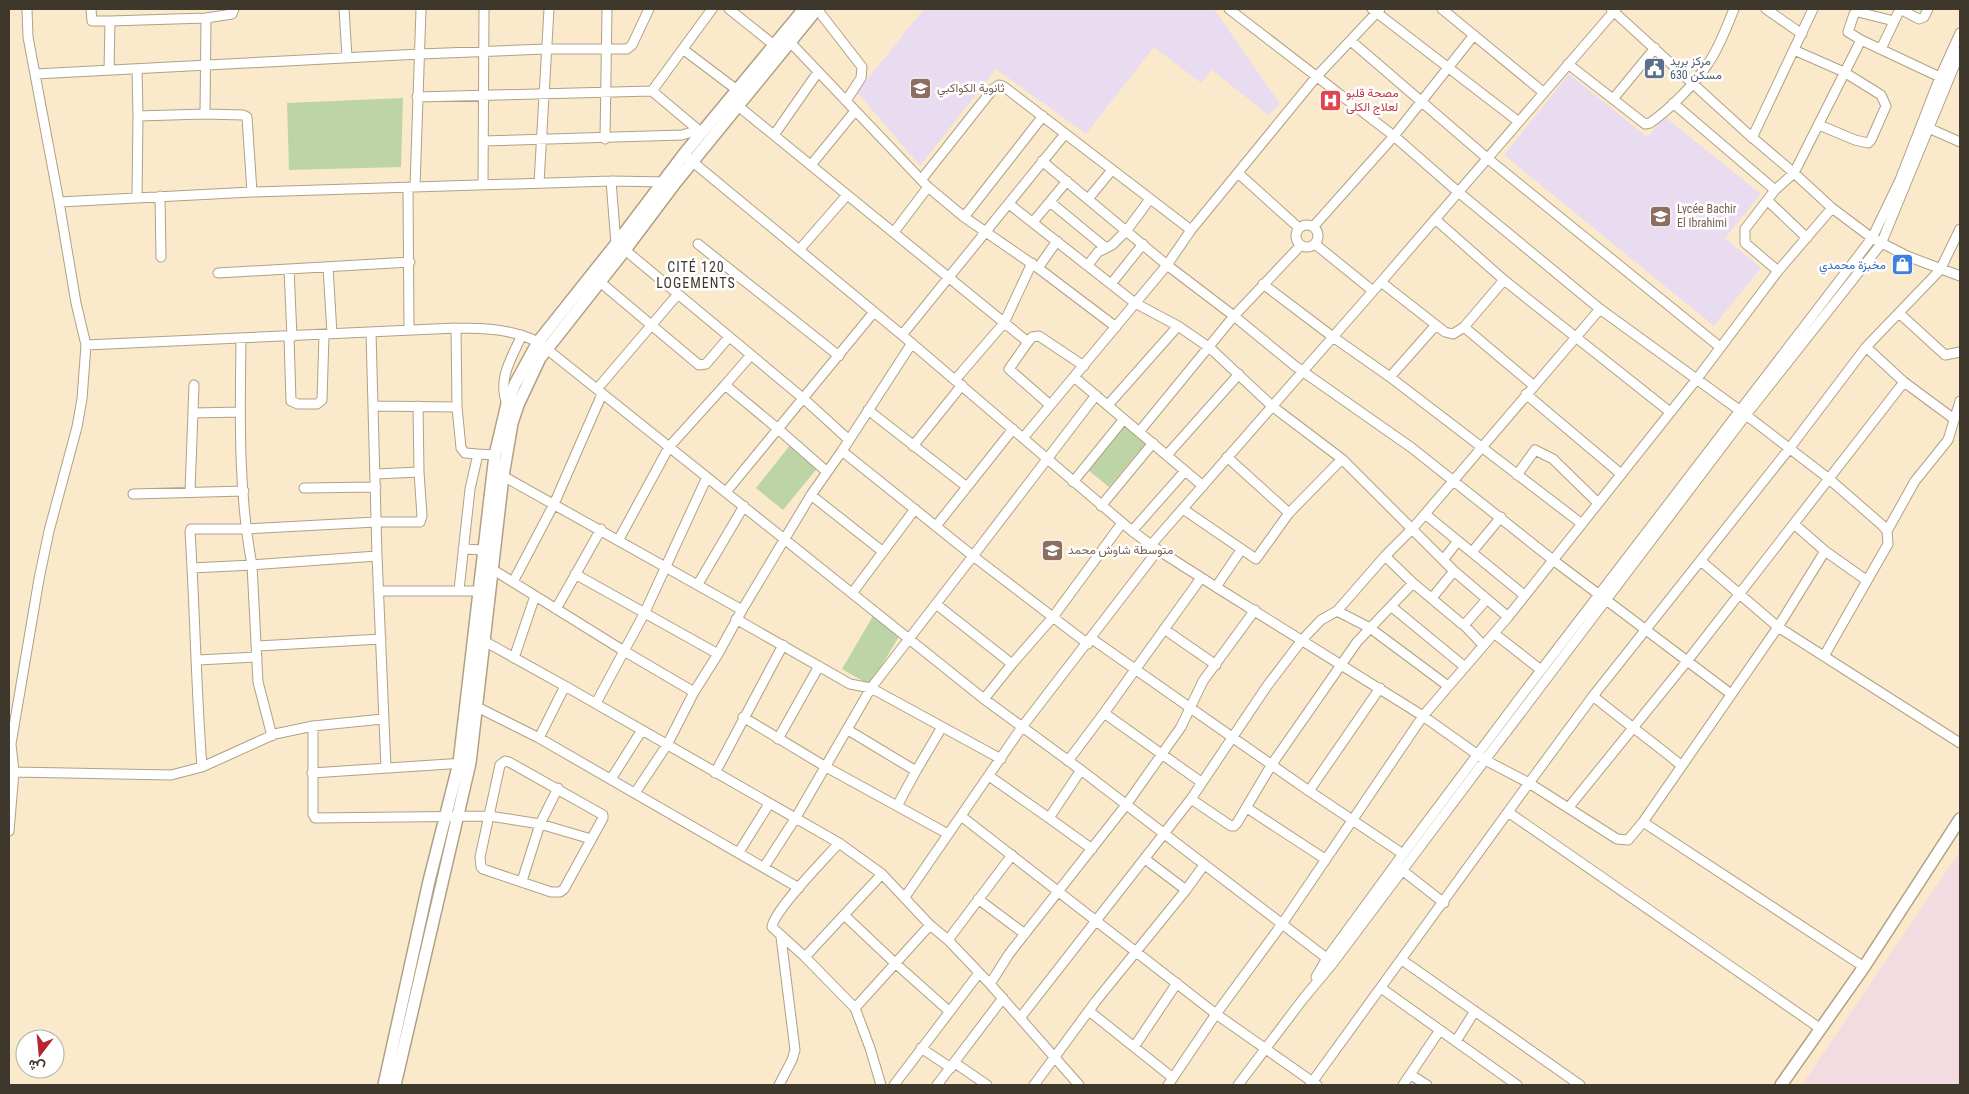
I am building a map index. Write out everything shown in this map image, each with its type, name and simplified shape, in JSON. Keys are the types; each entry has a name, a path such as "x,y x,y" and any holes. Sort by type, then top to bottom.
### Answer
{"main road":[{"path":"395,1085 435,911 452,816 477,707 479,590 495,455 507,404 522,372 621,247 676,182 700,132 804,9"},
{"path":"464,763 479,641 492,569 503,476 512,423 543,345 600,282 664,181 689,158 738,106 817,9"},
{"path":"384,1085 423,908 452,816"},
{"path":"1781,1085 1864,967 1960,819"},
{"path":"1789,1085 1869,970 1960,828"},
{"path":"423,908 435,911"}],"street":[{"path":"9,831 14,772 10,743 39,579 52,521 77,428 82,399 86,345 76,303 28,37 28,9"},
{"path":"91,9 92,21 206,18 231,15 234,9"},
{"path":"344,9 347,57"},
{"path":"409,329 411,188 420,54 421,9"},
{"path":"483,184 484,9"},
{"path":"539,182 549,9"},
{"path":"605,138 607,9"},
{"path":"35,74 347,57 546,49 606,50 630,47 649,9"},
{"path":"652,90 684,50 712,9"},
{"path":"729,9 774,45"},
{"path":"817,9 862,67 861,78 846,102"},
{"path":"1229,9 1394,136 1457,191 1600,309 1743,413 1828,478 1887,531"},
{"path":"1442,9 1543,92"},
{"path":"1568,64 1645,124 1650,123 1693,83 1711,60 1734,9"},
{"path":"1766,9 1802,34"},
{"path":"1752,138 1813,9"},
{"path":"1881,49 1900,9 1919,19 1924,16 1928,9"},
{"path":"1023,438 1168,265 1191,230 1317,76 1376,10 1519,122"},
{"path":"905,897 1022,727 1090,641 1183,509 1374,291 1457,191 1519,122 1614,10 1752,138 1832,208 1881,244 1940,270 1960,276"},
{"path":"1894,21 1862,11 1855,12 1848,32 1944,79"},
{"path":"205,114 206,18"},
{"path":"109,70 110,21"},
{"path":"1743,413 1881,244 1960,33"},
{"path":"1313,227 1394,136 1474,35"},
{"path":"1778,271 1745,243 1745,229 1775,190 1794,173 1861,40"},
{"path":"1350,41 1487,158 1720,347"},
{"path":"790,42 928,187 985,233 1035,266 1116,327"},
{"path":"1613,99 1656,48"},
{"path":"684,50 737,90"},
{"path":"1794,50 1844,72 1881,95 1885,102 1886,106 1872,140 1864,143 1819,126"},
{"path":"1944,79 1960,52"},
{"path":"137,197 138,69"},
{"path":"774,135 818,72"},
{"path":"921,180 993,89 999,85 1007,88 1191,230"},
{"path":"417,97 652,90 700,132"},
{"path":"1673,103 1775,190"},
{"path":"738,106 1028,342"},
{"path":"811,165 855,111"},
{"path":"138,116 205,114 243,115 247,117 252,192"},
{"path":"964,217 1043,116"},
{"path":"1925,127 1960,142"},
{"path":"1238,1085 1330,961 1402,854 1481,757 1604,596 1743,413 1872,238 1925,127"},
{"path":"483,141 682,135 700,132"},
{"path":"902,335 1065,134"},
{"path":"689,158 912,343 1073,482 1155,548 1380,688 1481,757 1569,807 1617,839 1628,840 1643,822 1778,627 1826,551"},
{"path":"1042,161 1168,265 1303,371 1412,448 1553,560 1604,596 1731,694"},
{"path":"1088,199 1112,170"},
{"path":"1238,173 1299,228"},
{"path":"611,181 621,247 804,399 849,440"},
{"path":"1033,222 1066,181"},
{"path":"59,202 252,192 411,188 539,182 676,182"},
{"path":"894,232 928,187"},
{"path":"800,249 848,195"},
{"path":"160,196 161,257"},
{"path":"1088,265 1098,252 1112,245 1127,230 1150,199"},
{"path":"1767,200 1807,238"},
{"path":"1050,202 1106,248"},
{"path":"1009,204 1136,304 1178,326 1210,348 1272,406 1342,459 1454,571 1508,617"},
{"path":"1089,1011 1134,1047 1171,1082 1216,1014 1282,924 1423,716 1495,634 1696,380 1778,271 1832,208"},
{"path":"1435,219 1504,280 1670,412"},
{"path":"1306,225 1313,227 1318,237 1315,244 1308,247 1301,245 1296,239 1299,228 1306,225"},
{"path":"961,816 1216,1014 1314,1084 1508,812 1594,696 1789,449 1866,347 1940,270 1960,229"},
{"path":"914,446 958,382 1004,323 1035,266 1057,240"},
{"path":"698,244 839,356"},
{"path":"1111,284 1143,244"},
{"path":"1315,244 1374,291"},
{"path":"1139,432 1210,348 1234,316 1301,245"},
{"path":"218,272 410,262"},
{"path":"290,269 291,401 298,404 317,404 322,400 328,334 328,267"},
{"path":"1381,282 1445,332 1453,334 1464,327 1504,280"},
{"path":"600,282 699,365 706,364 729,337"},
{"path":"1263,284 1390,377 1480,448 1582,524"},
{"path":"512,582 554,504 599,392 651,325 678,294"},
{"path":"1020,1018 1191,799 1267,686 1302,640 1321,620 1337,611 1413,528 1574,336 1600,309"},
{"path":"726,492 874,312"},
{"path":"1899,313 1945,355 1960,352"},
{"path":"1390,377 1436,325"},
{"path":"1108,405 1178,326"},
{"path":"1464,327 1533,385"},
{"path":"86,345 456,328 482,328 522,335 543,345 599,392 909,637 984,699 1081,770 1330,961"},
{"path":"456,328 457,407 461,448 465,453 495,455"},
{"path":"372,332 378,591 386,768"},
{"path":"507,404 503,385 506,370 522,335"},
{"path":"1050,405 1009,368 1032,337 1039,336 1084,366"},
{"path":"241,339 240,412 246,529 252,565 260,693 272,736"},
{"path":"635,793 667,745 694,692 718,654 736,619 811,495 912,343"},
{"path":"1866,347 1904,382 1954,419"},
{"path":"619,539 669,447 751,355"},
{"path":"506,370 522,372"},
{"path":"1167,455 1239,374"},
{"path":"1074,377 1203,486"},
{"path":"1569,807 1688,660 1904,382"},
{"path":"190,491 194,385"},
{"path":"725,385 778,428 826,471"},
{"path":"1526,394 1621,474"},
{"path":"764,867 795,819 871,688 1096,395"},
{"path":"1824,656 1888,544 1887,531 1915,481 1948,440 1960,401"},
{"path":"373,406 457,407"},
{"path":"202,767 196,692 198,660 191,529 246,529 376,522 420,522 422,516 418,406"},
{"path":"868,410 967,487"},
{"path":"194,413 240,412"},
{"path":"1073,482 1124,419"},
{"path":"936,526 1012,428"},
{"path":"1102,506 1152,443"},
{"path":"1517,475 1535,450 1553,459 1598,503"},
{"path":"842,451 973,556 1053,617 1192,707 1309,791 1402,854"},
{"path":"459,590 470,489 478,454"},
{"path":"1227,457 1289,513"},
{"path":"1183,509 1256,559 1289,513 1342,459"},
{"path":"1132,531 1185,471"},
{"path":"376,474 419,472"},
{"path":"503,476 619,539 742,610"},
{"path":"596,703 644,614 707,477"},
{"path":"304,488 376,487"},
{"path":"133,494 244,491"},
{"path":"811,495 882,551"},
{"path":"698,584 744,506"},
{"path":"852,592 915,510"},
{"path":"1425,514 1524,595"},
{"path":"1472,552 1501,517"},
{"path":"984,699 1053,617 1122,523"},
{"path":"1794,524 1826,551 1866,580"},
{"path":"556,609 601,529"},
{"path":"1443,560 1458,542"},
{"path":"463,549 484,550"},
{"path":"1216,587 1241,550"},
{"path":"192,568 377,556"},
{"path":"1386,556 1484,645"},
{"path":"1701,561 1778,627 1960,743"},
{"path":"492,569 624,652 694,692"},
{"path":"1432,598 1454,571"},
{"path":"575,574 718,654"},
{"path":"1068,761 1202,578"},
{"path":"1191,799 1231,826 1234,826 1247,808 1272,764 1357,642 1413,582"},
{"path":"378,591 479,590"},
{"path":"514,658 535,596"},
{"path":"1330,961 1402,870 1542,670 1604,596"},
{"path":"1464,625 1487,599"},
{"path":"936,604 1012,664"},
{"path":"1392,606 1465,667"},
{"path":"990,984 1025,934 1126,805 1182,726 1200,686 1255,610"},
{"path":"1337,611 1370,628 1448,686"},
{"path":"736,619 850,684 871,688 1001,759"},
{"path":"1164,629 1216,665"},
{"path":"1495,634 1542,670"},
{"path":"258,646 380,639"},
{"path":"479,641 596,703 839,843 882,874 990,984 1079,1085"},
{"path":"715,773 743,717 783,645"},
{"path":"198,660 257,657"},
{"path":"778,738 819,666"},
{"path":"539,738 565,686"},
{"path":"1309,791 1380,688"},
{"path":"1594,696 1682,766"},
{"path":"477,707 539,738 799,888"},
{"path":"1104,713 1202,782"},
{"path":"743,717 826,767 948,834"},
{"path":"14,772 171,775 202,767 272,736 313,726 383,719"},
{"path":"313,726 312,773 313,814 315,818 490,816 540,824 591,838"},
{"path":"897,806 942,727"},
{"path":"611,779 642,730"},
{"path":"848,730 916,771"},
{"path":"502,762 509,762 558,788 604,815 564,889 560,892 551,892 483,869 480,857 502,762"},
{"path":"312,773 464,763"},
{"path":"1049,818 1081,770"},
{"path":"989,776 1092,848"},
{"path":"522,881 540,824 558,788"},
{"path":"739,852 769,804"},
{"path":"1247,808 1325,859"},
{"path":"1508,812 1821,1029"},
{"path":"1643,822 1864,967"},
{"path":"839,843 799,888 774,920 772,927 805,957 855,1008 881,1085"},
{"path":"948,940 1012,855"},
{"path":"1145,859 1186,890"},
{"path":"1034,1085 1089,1011 1204,865"},
{"path":"1402,870 1444,903"},
{"path":"805,957 882,874"},
{"path":"978,898 1025,934"},
{"path":"844,915 894,963 949,1011"},
{"path":"855,1008 930,925"},
{"path":"780,1085 792,1060 794,1050 781,937"},
{"path":"1402,960 1580,1085"},
{"path":"897,1084 949,1011 979,973"},
{"path":"1134,1047 1177,984"},
{"path":"1382,988 1511,1083"},
{"path":"937,1085 1003,998"},
{"path":"1456,1041 1475,1011"},
{"path":"1403,1085 1440,1030"},
{"path":"922,1048 987,1085"},
{"path":"1410,1075 1427,1085"}],"shaded area":[{"name":"ثانوية الكواكبي","path":"924,9 1214,9 1280,104 1268,115 1212,70 1201,83 1154,47 1086,134 996,69 920,166 857,92"},
{"name":"Lycée Bachir El Ibrahimi","path":"1569,74 1647,137 1665,117 1761,194 1725,238 1761,268 1714,326 1504,155"},
{"path":"1960,851 1960,1085 1802,1085"}],"green space":[{"path":"403,98 401,167 289,170 287,103"},
{"path":"1125,424 1147,442 1109,487 1088,470"},
{"path":"791,444 819,466 783,510 756,488"},
{"path":"873,616 901,633 870,685 842,669"}],"place":[{"name":"مركز بريد 630 مسكن","path":"1654,68"},
{"name":"ثانوية الكواكبي","path":"921,88"},
{"name":"مصحة قلبو لعلاج الكلى","path":"1330,100"},
{"name":"Lycée Bachir El Ibrahimi","path":"1661,216"},
{"name":"مخبزة محمدي","path":"1902,265"},
{"name":"متوسطة شاوش محمد","path":"1052,550"}],"district":[{"name":"CITÉ 120 LOGEMENTS","path":"696,276"}]}
